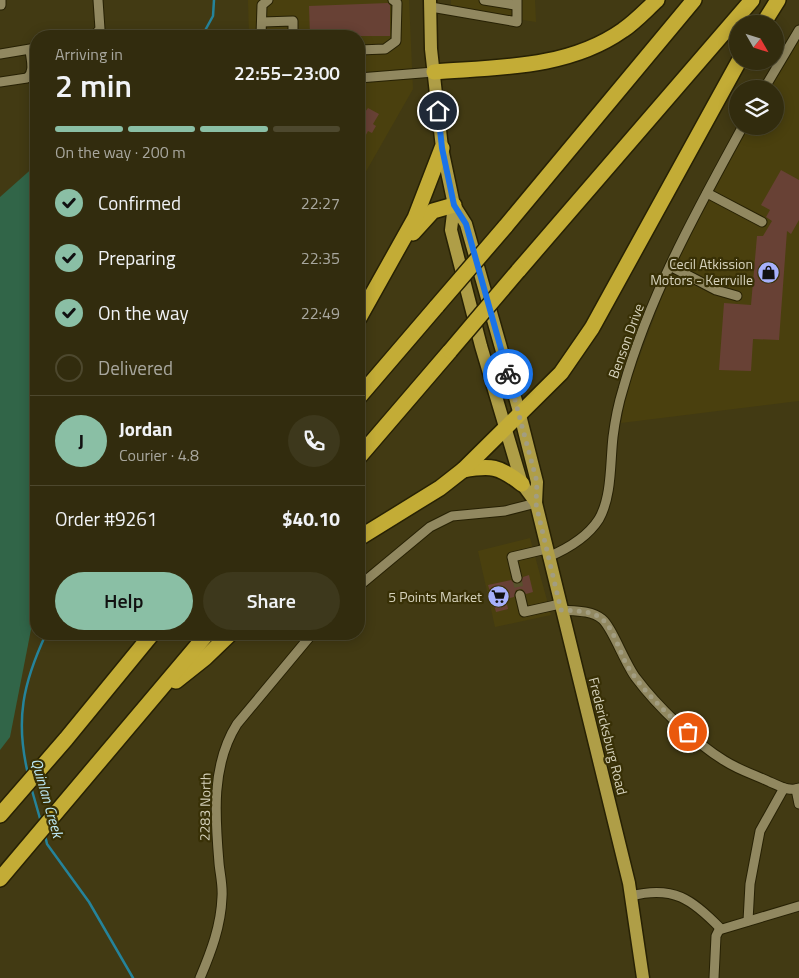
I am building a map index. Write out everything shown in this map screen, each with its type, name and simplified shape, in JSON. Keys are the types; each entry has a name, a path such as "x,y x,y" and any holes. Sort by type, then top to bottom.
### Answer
{"highway":[{"path":"434,72 534,64 580,53 622,31 657,0"},
{"path":"365,390 505,227 694,0"},
{"path":"365,450 752,0"},
{"path":"769,15 778,0"},
{"path":"365,534 440,488 463,470 561,374 581,347 734,70"},
{"path":"365,308 415,218 442,148"},
{"path":"399,249 433,210 454,205"},
{"path":"463,470 492,466 507,472 522,484"},
{"path":"0,815 66,739 147,640"},
{"path":"0,879 203,640"},
{"path":"151,700 205,658 224,640"}],"main road":[{"name":"Fredericksburg Road","path":"430,3 434,72 442,148 454,205 466,224 537,482 536,504 631,896 643,978"},
{"name":"Fredericksburg Road","path":"454,205 450,230 481,346 507,426 522,484 536,504"}],"street":[{"path":"98,0 99,30"},
{"path":"261,30 262,5 268,0"},
{"path":"365,50 386,49 396,41 397,4 393,0"},
{"path":"430,3 517,22 516,2 484,0"},
{"path":"262,22 293,21 293,30"},
{"path":"769,80 799,30"},
{"path":"0,54 30,49"},
{"path":"365,78 434,72"},
{"path":"0,82 30,76"},
{"name":"Benson Drive","path":"517,578 512,556 547,553 574,544 587,534 599,519 606,500 617,413 630,366 670,266 738,135"},
{"path":"707,193 762,222"},
{"path":"670,266 716,290 737,296"},
{"path":"365,581 430,527 452,516 505,512 536,504"},
{"path":"520,595 524,612 560,607 592,614 602,619 635,677 665,711 724,761 784,788 798,789 799,804"},
{"name":"2283 North","path":"200,978 216,936 222,899 217,798 222,756 227,740 237,724 307,640"},
{"path":"748,921 750,884 760,831 784,788"},
{"path":"631,896 655,891 676,894 697,905 721,929"},
{"path":"714,978 716,936 721,929 799,906"}],"shaded area":[{"path":"248,0 409,0 413,89 365,173 365,30 249,30"},
{"path":"451,0 535,0 536,22 451,8"},
{"path":"799,36 799,401 621,423 627,390 665,289 685,242 742,135 784,135 784,80 773,80 779,70 784,70 784,62"},
{"path":"530,538 551,615 495,627 478,551"}],"green space":[{"path":"30,170 30,635 10,737 0,750 0,197"}],"building":[{"path":"388,3 390,5 390,36 365,36 365,30 310,30 309,6"},
{"path":"368,108 379,114 373,124 376,126 372,133 368,131 365,137 365,112"},
{"name":"Cecil Atkission Motors - Kerrville","path":"781,170 799,180 799,220 791,234 787,231 779,340 753,339 751,371 719,370 724,303 751,305 757,236 763,236 772,221 766,217 770,210 761,205"},
{"path":"529,575 533,592 526,594 522,589 516,590 514,597 506,599 508,609 496,612 488,585 511,580 515,584 519,584 523,577"}],"waterway":[{"name":"Quinlan Creek","path":"205,30 213,16 214,0"},
{"name":"Quinlan Creek","path":"28,774 22,736 23,702 32,669 43,640"},
{"name":"Quinlan Creek","path":"31,787 41,822"},
{"name":"Quinlan Creek","path":"45,835 47,844 89,902 133,978"}],"tunnel":[{"path":"517,578 520,595"}],"way so far":[{"path":"508,374 537,482 536,504 561,610 592,614 602,619 635,677 665,711 688,732"}],"place":[{"name":"Cecil Atkission Motors - Kerrville","path":"769,272"},
{"name":"5 Points Market","path":"498,597"}],"route":[{"path":"438,111 442,148 454,205 466,224 508,374"}]}
